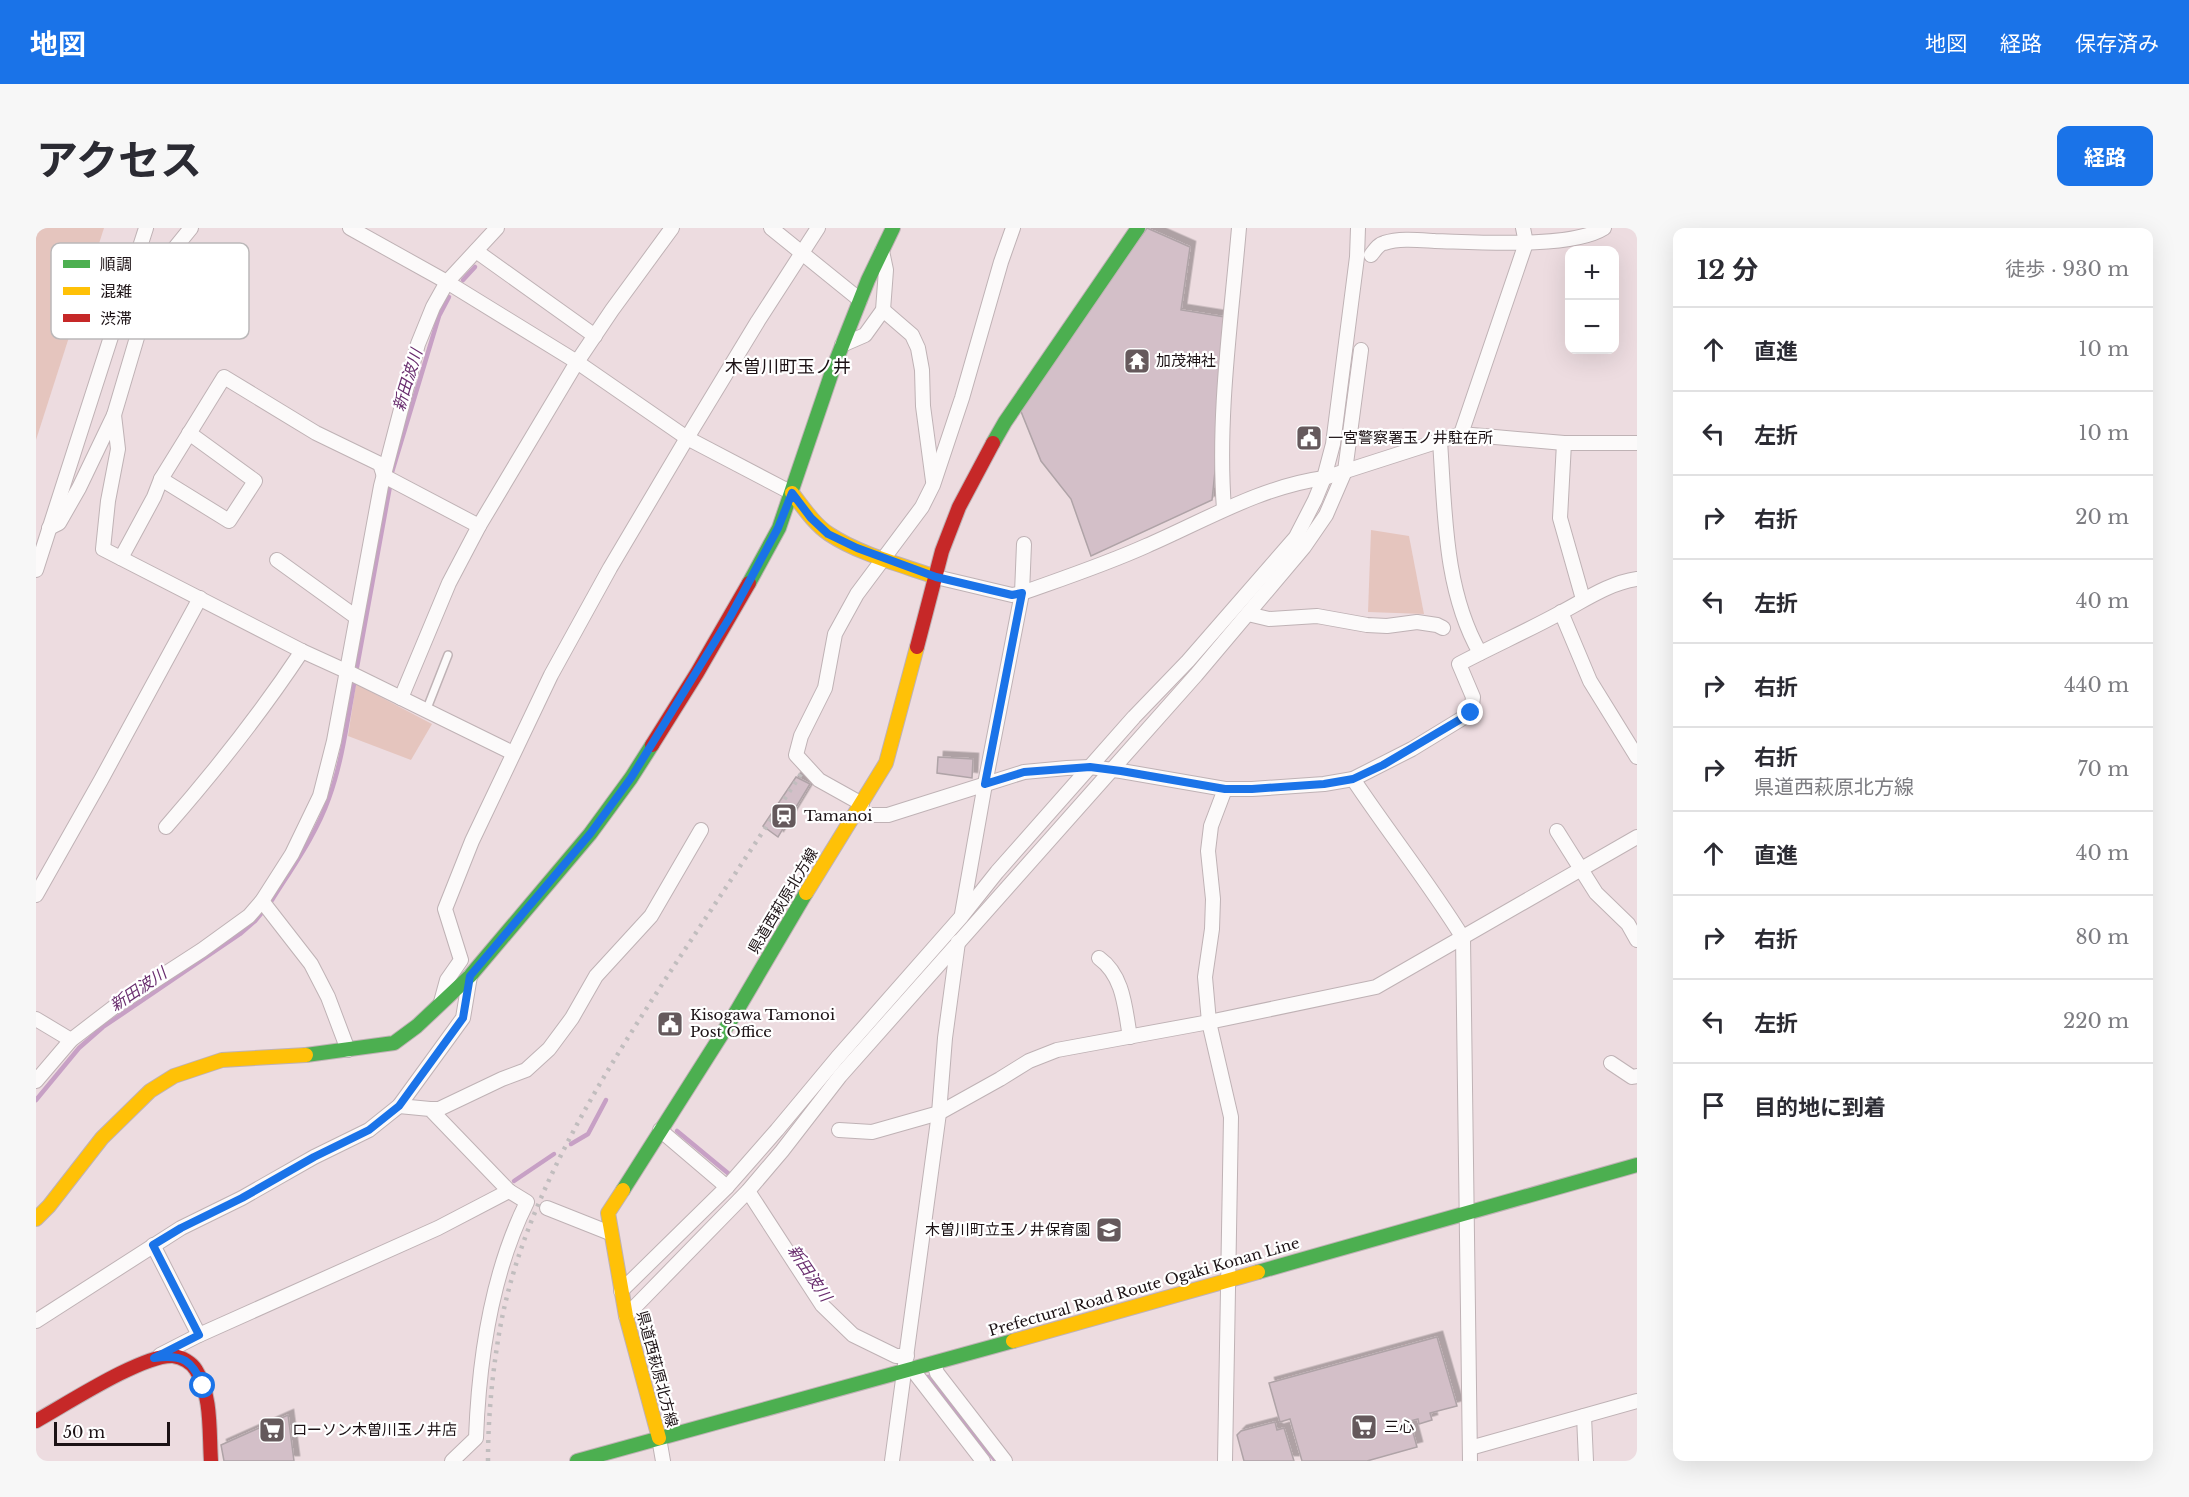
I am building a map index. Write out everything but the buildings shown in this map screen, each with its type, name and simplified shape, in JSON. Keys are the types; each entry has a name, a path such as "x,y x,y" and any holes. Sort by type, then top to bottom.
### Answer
{"main road":[{"path":"36,1219 49,1206 102,1138 150,1091 174,1076 222,1060 295,1057 394,1043 417,1026 470,976 590,834 631,778 736,608 778,528 842,345 892,228"},
{"name":"県道西萩原北方線","path":"577,1461 659,1438 626,1316 608,1219 611,1207 736,1012 886,763 942,551 959,507 1005,422 1138,228"},
{"path":"792,493 811,518 828,534 936,577"},
{"name":"Prefectural Road Route Ogaki Konan Line","path":"659,1438 908,1365 934,1363 1637,1165"},
{"path":"36,1421 154,1358 173,1356 187,1361 196,1370 203,1386 212,1461"}],"street":[{"path":"141,243 146,228"},
{"path":"179,243 191,228"},
{"path":"350,228 447,282 578,362 687,438 792,493"},
{"path":"36,1081 71,1040 114,1007 202,950 249,916 262,901 292,854 320,796 334,741 384,476 418,344 433,307 447,282 497,228"},
{"path":"401,698 449,583 479,526 578,362 612,310 672,228"},
{"path":"771,228 860,300"},
{"path":"441,1002 447,980 461,960 445,909 472,841 513,753 551,675 610,568 758,321 818,228"},
{"path":"1013,228 933,485 922,507 857,594 835,634 825,688 801,736 796,755 819,780 858,809 888,815 1024,772 1090,767 1225,789 1324,784 1353,779 1412,749 1471,713 1473,698 1460,664 1583,599 1627,580 1637,579"},
{"path":"1224,509 1221,470 1225,383 1239,228"},
{"path":"621,1291 726,1187 962,916 997,872 1188,661 1296,537 1316,500 1333,444 1359,228"},
{"path":"1461,434 1526,243 1523,228"},
{"path":"1371,255 1382,243 1403,240 1526,243 1562,240 1597,233 1604,228"},
{"path":"476,251 595,336"},
{"path":"842,345 865,335 883,310 886,270 882,251"},
{"path":"883,310 912,334 918,348 933,485"},
{"path":"36,570 110,339"},
{"path":"49,528 59,523 79,488 114,415 137,339"},
{"path":"626,1316 748,1191 783,1151 840,1076 1304,548 1326,516 1346,471 1361,350"},
{"path":"121,558 154,497 161,479 224,377 316,433 380,464 384,476 479,526"},
{"path":"114,415 118,449 108,501 104,549 302,651 513,753"},
{"path":"161,479 229,521 255,481 189,433"},
{"path":"936,577 1012,595 1022,593 1145,547 1224,509 1262,494 1305,480 1324,478 1461,434 1563,444 1637,443"},
{"path":"1440,441 1448,544 1456,591 1472,640 1480,653"},
{"path":"1563,444 1560,518 1583,599"},
{"path":"892,1461 908,1365 939,1113 945,1038 962,916 1022,593 1024,544"},
{"path":"277,560 356,617"},
{"path":"36,896 200,598"},
{"path":"1561,612 1590,681 1637,757"},
{"path":"1248,614 1269,619 1317,616 1367,625 1388,626 1417,622 1443,628"},
{"path":"166,827 272,697 302,651"},
{"path":"1353,779 1378,817 1440,900 1464,938 1470,1455 1584,1416 1637,1401"},
{"path":"1225,789 1210,826 1208,850 1214,899 1205,977 1209,1023 1231,1117 1225,1461"},
{"path":"399,1106 439,1109 526,1070 549,1049 572,1018 597,976 651,916 701,830"},
{"path":"1557,831 1596,892 1628,924 1637,940"},
{"path":"839,1130 872,1132 939,1113 1000,1080 1029,1061 1057,1050 1209,1023 1376,987 1637,837"},
{"path":"262,901 311,964 328,997 348,1050"},
{"path":"1099,958 1107,964 1118,979 1130,1037"},
{"path":"36,1321 181,1228 369,1130 399,1106 463,1018 470,976"},
{"path":"36,1019 71,1040"},
{"path":"1611,1063 1632,1077 1637,1076"},
{"path":"430,1109 508,1191 527,1202 514,1228 499,1272 480,1374 477,1438 452,1461"},
{"path":"660,1130 726,1187"},
{"path":"154,1358 199,1335 438,1228 508,1191"},
{"path":"748,1191 822,1305 853,1335 896,1356 908,1365 983,1461"},
{"path":"547,1208 610,1233"},
{"path":"153,1245 199,1335"},
{"path":"934,1363 937,1373 1005,1461"},
{"path":"1584,1416 1586,1461"},
{"path":"659,1438 663,1461"}],"lane":[{"path":"426,711 448,655"}],"shaded area":[{"path":"36,228 104,228 99,243 51,243 51,339 68,339 36,440"},
{"path":"1371,530 1409,536 1424,614 1368,612"},
{"path":"356,684 432,724 411,760 348,736"}],"waterway":[{"name":"新田波川","path":"463,280 475,267"},
{"name":"新田波川","path":"392,472 439,316 449,297"},
{"name":"新田波川","path":"357,667 390,486"},
{"name":"新田波川","path":"272,900 311,838 324,812 341,756 354,684"},
{"name":"新田波川","path":"36,1100 79,1048 103,1027 240,934 264,910"},
{"name":"新田波川","path":"571,1144 588,1134 606,1100"},
{"name":"新田波川","path":"677,1131 729,1174"},
{"name":"新田波川","path":"514,1181 554,1154"},
{"name":"新田波川","path":"928,1377 996,1461"}],"railway":[{"path":"488,1461 491,1397 499,1334 510,1284 526,1234 546,1186 569,1139 622,1047 801,774"}],"traffic: fast":[{"path":"749,583 779,528 834,366 868,280 893,228"},
{"path":"993,443 1138,228"},
{"path":"306,1055 394,1043 417,1026 470,976 590,834 652,745"},
{"path":"623,1190 736,1012 806,893"},
{"path":"1258,1272 1637,1165"},
{"path":"577,1461 1013,1341"}],"traffic: slow":[{"path":"792,493 818,525 829,534 881,558 936,577"},
{"path":"806,893 886,763 917,647"},
{"path":"36,1219 49,1206 102,1138 150,1091 174,1076 222,1060 306,1055"},
{"path":"623,1190 608,1213 626,1316 659,1438"},
{"path":"1013,1341 1258,1272"}],"traffic: jam":[{"path":"917,647 942,551 959,507 993,443"},
{"path":"652,745 749,583"},
{"path":"36,1421 124,1371 143,1363 173,1356 194,1367 205,1391 209,1414 211,1461"}],"place":[{"name":"加茂神社","path":"1137,361"},
{"name":"一宮警察署玉ノ井駐在所","path":"1309,438"},
{"name":"Tamanoi","path":"784,816"},
{"name":"Kisogawa Tamonoi Post Office","path":"670,1024"},
{"name":"木曽川町立玉ノ井保育園","path":"1109,1230"},
{"name":"三心","path":"1364,1427"},
{"name":"ローソン木曽川玉ノ井店","path":"272,1430"}],"district":[{"name":"木曽川町玉ノ井","path":"788,367"}],"route":[{"path":"203,1386 196,1370 187,1361 173,1356 154,1358 199,1335 153,1245 314,1157 369,1130 399,1106 463,1018 470,976 590,834 631,778 666,724 762,561 792,493 811,518 828,534 857,548 936,577 1012,595 1022,593 985,784 1024,772 1090,767 1189,781 1225,789 1324,784 1353,779 1383,765 1471,713"}]}
